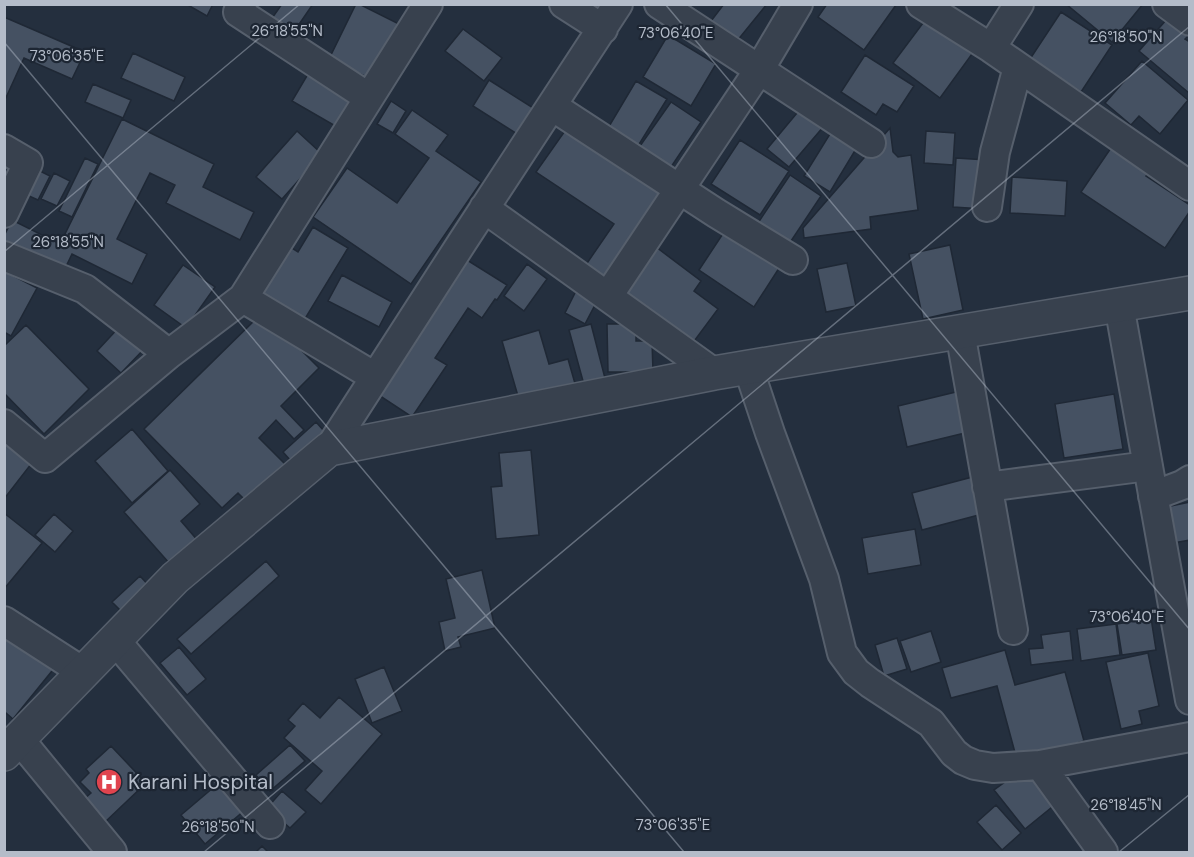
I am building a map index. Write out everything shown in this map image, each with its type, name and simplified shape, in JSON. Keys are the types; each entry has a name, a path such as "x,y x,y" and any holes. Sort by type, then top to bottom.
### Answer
{"street":[{"path":"242,4 238,12 368,97"},
{"path":"4,424 45,458 170,354 243,298 428,4"},
{"path":"564,4 603,29"},
{"path":"112,852 12,746 175,578 329,448 618,4"},
{"path":"659,4 871,142"},
{"path":"608,296 759,69 798,4"},
{"path":"921,4 990,48 1190,186"},
{"path":"990,48 1019,4"},
{"path":"1167,4 1190,21"},
{"path":"987,207 995,152 1018,67"},
{"path":"552,106 679,190 793,260"},
{"path":"4,149 28,163 4,213"},
{"path":"484,208 714,372"},
{"path":"4,256 86,289 170,354"},
{"path":"329,448 714,372 1190,293"},
{"path":"243,298 375,377"},
{"path":"1119,305 1190,700"},
{"path":"960,332 1013,630"},
{"path":"748,367 770,433 825,579 842,653 856,672 932,723 954,753 975,765 993,768 1040,765 1190,737"},
{"path":"987,487 1148,466"},
{"path":"1153,496 1190,480"},
{"path":"4,621 83,672"},
{"path":"115,640 270,824"},
{"path":"1040,765 1103,852"}],"building":[{"path":"186,4 213,4 207,16"},
{"path":"282,4 313,4 291,36 270,21"},
{"path":"356,4 403,26 377,82 329,59"},
{"path":"724,4 767,4 737,41 711,21"},
{"path":"827,4 896,5 864,50 818,17"},
{"path":"1066,4 1143,4 1112,42"},
{"path":"1174,11 1190,34 1185,39 1190,42 1189,93 1139,51"},
{"path":"1061,12 1112,45 1081,92 1030,59"},
{"path":"4,17 85,52 72,79 24,58 4,102"},
{"path":"926,19 972,54 940,98 893,63"},
{"path":"463,29 502,58 484,81 445,51"},
{"path":"668,35 716,64 691,106 643,77"},
{"path":"133,53 185,77 174,101 121,78"},
{"path":"865,55 914,86 897,112 883,104 876,115 841,92"},
{"path":"1142,61 1188,100 1160,134 1139,116 1131,125 1105,103"},
{"path":"308,74 359,103 344,131 292,101"},
{"path":"489,80 538,111 522,137 473,106"},
{"path":"636,81 667,99 638,146 608,128"},
{"path":"93,84 131,100 123,118 85,102"},
{"path":"391,101 406,111 393,133 377,124"},
{"path":"671,102 701,122 671,167 640,146"},
{"path":"802,107 824,126 789,167 767,149"},
{"path":"412,110 448,135 436,151 481,182 411,284 313,217 347,168 397,203 429,158 395,134"},
{"path":"122,119 214,164 203,187 254,212 240,240 166,203 175,185 150,173 117,239 147,254 132,284 72,254 61,277 4,249 4,236 12,220 60,244"},
{"path":"567,128 673,194 610,287 583,269 614,224 536,172"},
{"path":"890,128 893,152 898,157 911,155 918,210 870,217 871,229 804,238 803,228"},
{"path":"833,129 859,144 830,192 804,176"},
{"path":"297,131 322,154 282,199 256,177"},
{"path":"926,131 955,133 953,165 924,163"},
{"path":"740,140 789,171 760,215 711,184"},
{"path":"1113,145 1150,170 1146,176 1190,205 1190,211 1165,248 1081,192"},
{"path":"85,158 98,164 72,217 59,211"},
{"path":"956,158 987,160 984,209 953,207"},
{"path":"32,167 50,176 38,200 20,192"},
{"path":"54,173 70,181 57,206 41,199"},
{"path":"790,175 821,196 789,244 758,223"},
{"path":"1012,177 1067,181 1065,216 1010,213"},
{"path":"728,226 783,262 754,307 699,270"},
{"path":"313,227 348,248 303,322 254,292 284,243 298,252"},
{"path":"652,244 701,281 694,291 718,309 692,344 618,289"},
{"path":"950,245 963,310 923,319 909,254"},
{"path":"459,255 507,285 482,318 468,308 435,358 447,365 412,417 371,390"},
{"path":"847,263 856,306 826,312 817,269"},
{"path":"527,264 547,279 524,311 504,296"},
{"path":"183,265 215,287 186,328 154,305"},
{"path":"4,271 37,288 11,336 4,332"},
{"path":"342,275 392,302 379,327 328,301"},
{"path":"576,291 597,301 585,324 565,313"},
{"path":"263,312 319,368 281,406 304,430 294,439 276,420 259,438 289,468 251,506 238,493 222,508 144,429"},
{"path":"122,324 146,347 121,373 97,351"},
{"path":"591,324 607,386 586,392 569,330"},
{"path":"607,324 636,324 636,341 652,341 653,372 608,372"},
{"path":"26,325 89,389 44,434 4,393 4,346"},
{"path":"539,330 549,364 568,359 576,387 520,403 502,341"},
{"path":"960,391 969,432 907,447 898,406"},
{"path":"1114,394 1123,449 1064,458 1055,404"},
{"path":"316,422 332,440 299,470 283,452"},
{"path":"132,429 168,471 132,503 95,461"},
{"path":"4,436 35,459 4,499"},
{"path":"531,450 539,535 496,539 491,487 502,486 499,453"},
{"path":"170,470 200,504 181,521 205,549 178,573 124,512"},
{"path":"980,475 990,512 922,530 912,493"},
{"path":"1190,502 1190,540 1173,543 1166,507"},
{"path":"4,513 42,543 4,589"},
{"path":"54,514 73,531 55,552 35,535"},
{"path":"915,529 921,565 868,574 862,538"},
{"path":"266,561 279,576 191,654 177,639"},
{"path":"482,570 495,628 458,637 461,647 445,651 439,622 455,618 446,579"},
{"path":"140,576 152,589 124,614 112,602"},
{"path":"1151,618 1156,650 1122,655 1117,624"},
{"path":"4,624 56,666 13,719 6,713 4,715"},
{"path":"1116,624 1120,655 1081,661 1077,629"},
{"path":"931,631 941,662 911,672 900,641"},
{"path":"1070,631 1073,660 1031,665 1029,649 1043,648 1041,635"},
{"path":"897,638 907,669 884,676 875,645"},
{"path":"179,647 206,679 187,695 160,663"},
{"path":"1005,650 1015,685 1065,672 1084,741 1017,760 997,686 951,698 942,668"},
{"path":"1148,653 1159,706 1139,711 1142,724 1121,729 1106,662"},
{"path":"384,667 402,711 372,723 355,679"},
{"path":"339,697 382,734 321,804 305,790 322,771 284,738 295,726 288,720 303,703 320,718"},
{"path":"290,745 305,761 270,791 256,775"},
{"path":"111,746 146,783 104,823 83,800 91,793 80,782 89,773 86,769"},
{"path":"1023,769 1057,803 1025,829 994,790"},
{"path":"227,776 252,804 205,844 181,815"},
{"path":"282,791 306,812 290,828 267,808"},
{"path":"996,805 1021,833 1002,850 977,822"},
{"path":"262,846 268,852 256,852"}],"place":[{"name":"Karani Hospital","path":"109,782"}]}
